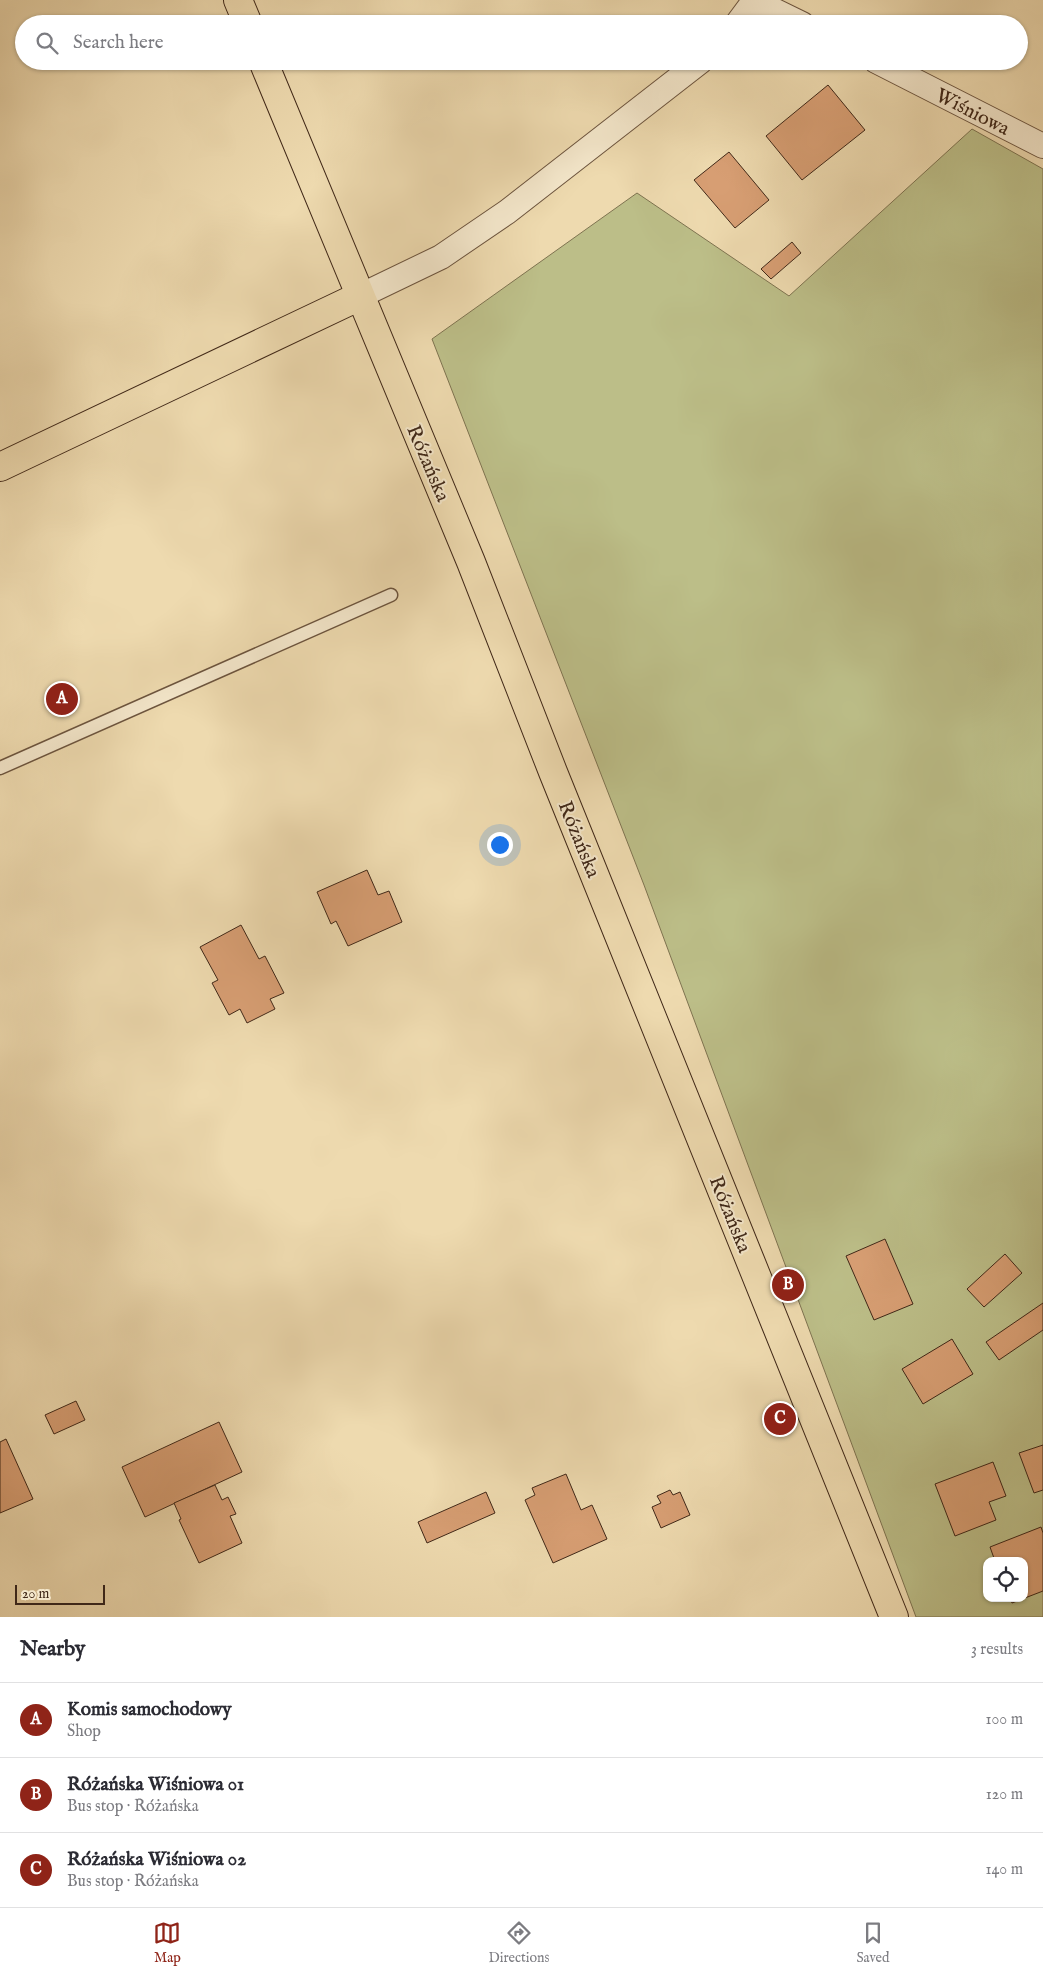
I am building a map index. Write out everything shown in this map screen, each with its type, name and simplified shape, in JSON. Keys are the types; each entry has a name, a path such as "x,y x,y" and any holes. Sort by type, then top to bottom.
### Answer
{"main road":[{"path":"238,0 244,15"},
{"name":"Różańska","path":"267,70 471,562 564,800 894,1617"},
{"path":"0,467 360,296"}],"street":[{"path":"743,15 754,0 784,15"},
{"path":"360,296 440,257 507,212 689,70"},
{"name":"Wiśniowa","path":"894,70 1043,146"}],"lane":[{"path":"0,768 391,595"}],"green space":[{"path":"972,129 1043,169 1043,1617 916,1617 644,885 432,339 637,193 789,296"}],"building":[{"path":"828,85 865,130 802,180 766,136"},
{"path":"729,152 769,200 735,228 694,180"},
{"path":"792,242 801,253 771,279 761,269"},
{"path":"367,870 378,895 389,891 402,922 348,946 336,921 331,924 317,892"},
{"path":"241,925 259,959 265,956 284,993 270,999 275,1009 247,1023 240,1009 229,1015 212,983 218,980 200,947"},
{"path":"885,1239 913,1304 874,1320 846,1256"},
{"path":"1005,1254 1022,1273 984,1307 967,1289"},
{"path":"1043,1303 1043,1330 999,1360 986,1342"},
{"path":"952,1339 973,1374 923,1404 902,1369"},
{"path":"76,1401 85,1420 54,1434 45,1415"},
{"path":"219,1422 242,1472 145,1517 122,1467"},
{"path":"6,1439 33,1499 0,1513 0,1442"},
{"path":"1043,1445 1043,1490 1034,1493 1019,1453"},
{"path":"993,1462 1006,1496 989,1502 996,1520 955,1536 935,1484"},
{"path":"566,1474 581,1510 592,1505 607,1539 553,1563 525,1500 535,1495 532,1488"},
{"path":"215,1485 222,1500 228,1497 236,1514 230,1516 242,1543 199,1563 179,1520 181,1519 174,1503"},
{"path":"670,1490 673,1495 680,1492 690,1515 661,1528 652,1507 661,1503 657,1496"},
{"path":"486,1492 495,1513 427,1543 418,1522"},
{"path":"1041,1527 1043,1533 1043,1591 1028,1597 1028,1557 994,1557 990,1547"}],"place":[{"name":"Komis samochodowy","path":"62,699"},
{"name":"Różańska Wiśniowa 01","path":"788,1285"},
{"name":"Różańska Wiśniowa 02","path":"780,1419"}]}
